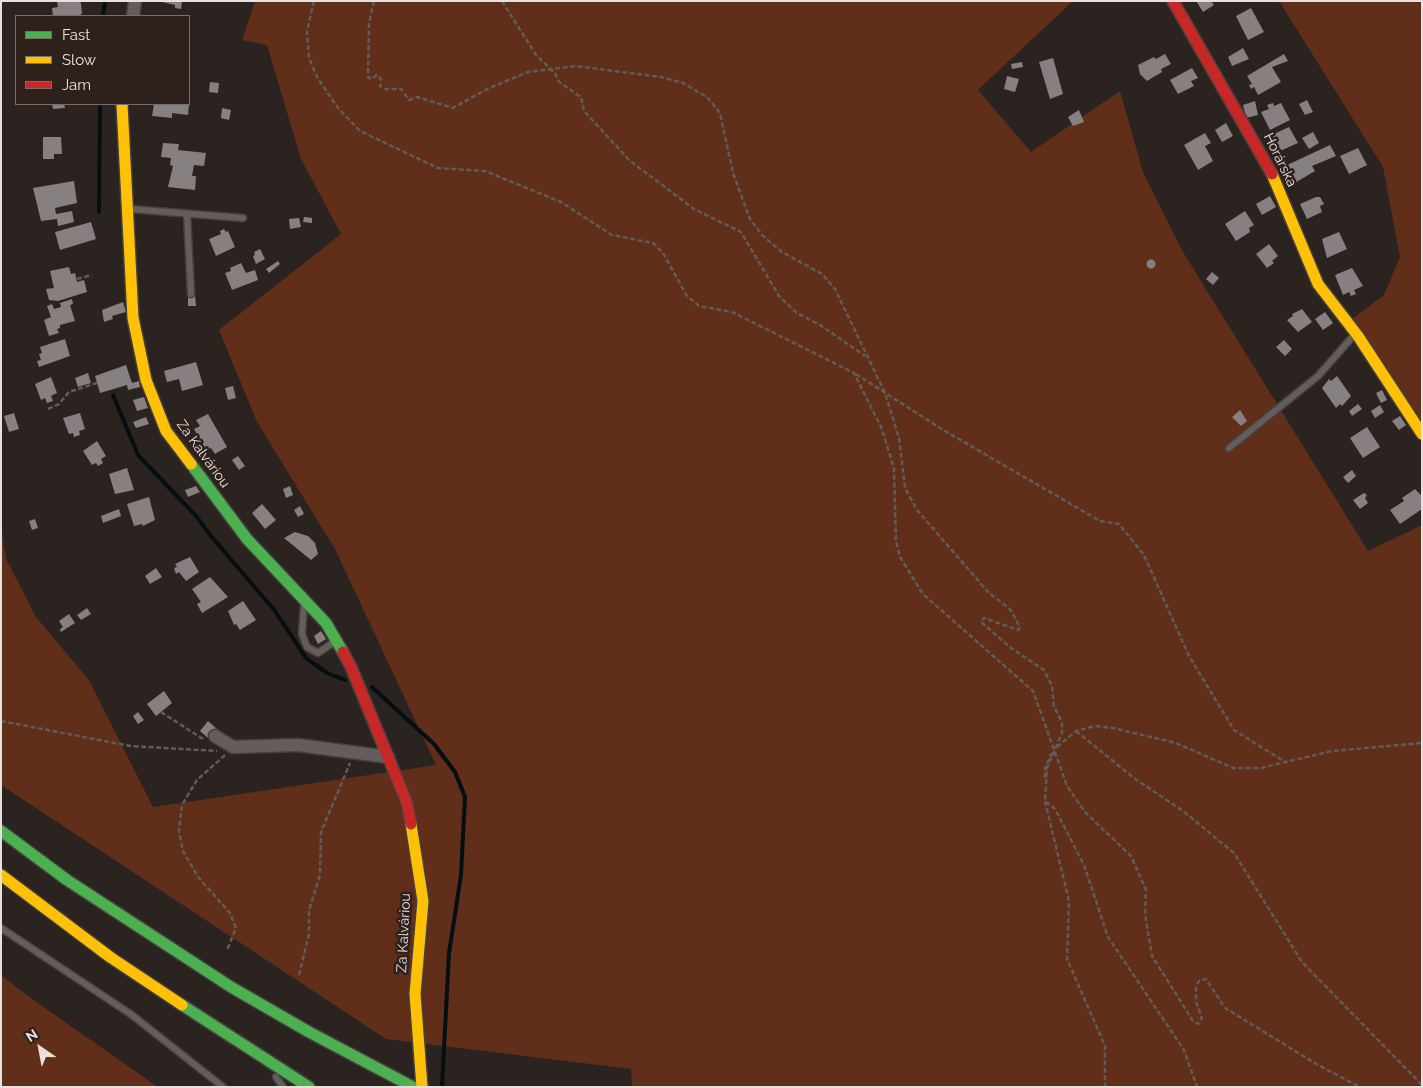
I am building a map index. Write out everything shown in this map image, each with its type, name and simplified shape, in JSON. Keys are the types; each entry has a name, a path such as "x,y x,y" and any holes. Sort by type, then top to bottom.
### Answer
{"main road":[{"name":"Horárska","path":"1173,1 1269,166 1318,284 1356,333 1422,434"},
{"name":"Za Kalváriou","path":"122,105 133,318 146,380 166,431 246,539 326,623 351,667 407,803 417,853 423,901 415,994 422,1087"},
{"path":"1,832 76,885 223,982 309,1032 413,1087"},
{"path":"1,875 110,957 264,1060 309,1087"}],"street":[{"path":"133,15 135,1"},
{"path":"214,736 234,747 298,745 388,757"}],"lane":[{"path":"126,209 243,218"},
{"path":"188,214 191,294"},
{"path":"1229,448 1318,376 1356,333"},
{"path":"304,599 302,634 307,646 318,652 337,640"},
{"path":"1,928 132,1015 223,1087"},
{"path":"264,1060 283,1087"}],"path":[{"path":"314,1 307,31 310,58 316,77 338,108 360,131 438,168 485,172 553,199 612,235 653,243 663,253 687,296 699,306 732,312 854,373 940,428 1100,521 1119,524 1144,555 1189,656 1234,730 1286,763"},
{"path":"374,1 369,23 368,77 371,79 376,75 382,79 380,86 385,89 401,89 410,100 417,97 453,108 487,89 528,72 576,66 661,77 683,83 707,97 720,113 734,173 750,219 762,235 782,252 822,274 835,289 885,393 899,438 905,488 917,510 989,593 1010,610 1020,626 1018,630 984,618 981,622 1011,648 1044,670 1052,686 1054,706 1062,723 1062,733 1045,768 1045,801 1069,901 1067,960 1105,1046 1105,1087"},
{"path":"502,1 523,37 549,69 555,73 559,82 581,97 584,111 629,160 694,209 741,232 779,296 797,314 820,325 867,357"},
{"path":"76,279 92,275"},
{"path":"854,373 882,429 894,469 896,541 900,557 923,594 1033,692 1067,786 1085,812 1131,856 1146,890 1145,914 1152,956 1193,1021 1198,1024 1202,1018 1196,1002 1196,987 1199,981 1206,979 1225,1008 1318,1065 1360,1087"},
{"path":"48,409 59,404 69,392 97,383"},
{"path":"160,712 208,743 214,736"},
{"path":"1,721 130,746 211,752 234,747"},
{"path":"1055,749 1076,732 1095,726 1112,728 1176,743 1233,768 1261,768 1332,751 1422,743"},
{"path":"1076,732 1134,778 1183,811 1234,853 1302,962 1422,1085"},
{"path":"226,950 236,928 230,913 198,877 183,852 179,831 182,806 197,780 234,747"},
{"path":"299,975 309,934 310,910 320,875 321,832 354,753"},
{"path":"1045,801 1055,809 1084,865 1108,937 1184,1050 1197,1087"}],"shaded area":[{"path":"255,1 1073,1 978,90 1031,152 1120,91 1143,172 1183,252 1368,551 1422,525 1422,1087 632,1087 631,1069 386,1039 1,785 1,527 6,559 36,617 89,680 153,807 436,765 335,549 257,422 219,330 341,234 301,159 267,45 242,40"},
{"path":"1279,1 1422,1 1422,435 1347,323 1384,295 1400,257 1383,167"},
{"path":"1,975 28,996 158,1087 1,1087"}],"building":[{"path":"57,1 78,1 81,3 82,14 53,15 52,8 58,7"},
{"path":"158,1 182,1 181,9 175,8 175,5"},
{"path":"1196,1 1211,1 1214,5 1203,12"},
{"path":"1251,8 1264,32 1248,40 1236,16"},
{"path":"1243,48 1249,59 1232,66 1228,57"},
{"path":"1165,54 1171,64 1161,69 1162,72 1147,81 1140,74 1138,65"},
{"path":"1284,54 1288,61 1272,67 1281,82 1258,95 1254,87 1251,89 1249,85 1252,84 1247,76"},
{"path":"1053,58 1063,94 1050,99 1039,62"},
{"path":"1022,62 1023,67 1012,69 1011,64"},
{"path":"1192,68 1198,78 1191,81 1194,86 1178,94 1170,80"},
{"path":"1007,76 1019,79 1015,92 1004,89"},
{"path":"210,82 219,83 218,93 209,92"},
{"path":"1307,100 1313,112 1305,115 1299,104"},
{"path":"1255,101 1258,115 1246,118 1243,105"},
{"path":"1273,103 1274,106 1281,103 1290,120 1270,130 1261,112 1269,109 1267,105"},
{"path":"52,105 64,105 65,108 53,109"},
{"path":"154,105 189,105 188,115 172,113 172,118 152,116"},
{"path":"222,108 231,110 229,120 221,118"},
{"path":"1079,110 1084,122 1073,126 1068,117"},
{"path":"1226,123 1233,136 1222,142 1215,130"},
{"path":"1289,127 1298,143 1280,151 1272,135"},
{"path":"1313,132 1319,143 1309,149 1302,138"},
{"path":"1205,133 1211,143 1205,146 1213,161 1198,170 1184,145"},
{"path":"43,137 61,137 62,154 54,154 54,159 43,159"},
{"path":"163,143 179,144 178,150 206,153 204,166 194,165 192,176 196,176 195,190 168,187 173,166 170,165 171,158 161,157"},
{"path":"1330,145 1336,156 1312,166 1315,171 1293,184 1285,166"},
{"path":"1358,148 1367,165 1349,174 1340,156"},
{"path":"74,181 77,203 55,208 56,214 72,211 74,222 58,226 57,219 41,221 33,188"},
{"path":"1270,196 1276,207 1262,215 1256,204"},
{"path":"1320,197 1324,204 1320,206 1322,212 1307,219 1300,204"},
{"path":"1245,211 1254,225 1249,228 1250,232 1236,241 1225,224"},
{"path":"304,217 312,218 312,223 303,222"},
{"path":"299,218 301,227 290,229 289,219"},
{"path":"91,222 96,239 60,250 55,232"},
{"path":"224,229 226,232 228,231 235,247 216,256 209,239 221,234 220,231"},
{"path":"1339,232 1347,249 1327,258 1322,239"},
{"path":"1269,244 1278,256 1272,261 1274,263 1267,268 1256,254"},
{"path":"260,249 265,259 256,264 253,256 255,255 254,252"},
{"path":"1151,259 1156,264 1151,269 1146,264"},
{"path":"278,261 280,264 269,273 266,269"},
{"path":"241,263 246,273 255,270 258,280 232,290 225,273 231,271 230,268"},
{"path":"69,267 71,274 75,273 77,282 84,280 87,292 58,301 49,300 46,289 54,288 50,271"},
{"path":"1352,268 1363,286 1354,290 1356,294 1351,296 1349,292 1343,295 1335,275"},
{"path":"1212,272 1219,278 1213,285 1206,279"},
{"path":"195,295 196,306 188,306 188,296"},
{"path":"72,299 73,304 70,305 75,321 60,325 60,328 57,329 59,333 49,336 44,320 51,317 47,306 52,304 54,309 61,307 60,303"},
{"path":"123,302 126,312 112,316 113,319 104,322 102,310"},
{"path":"1302,309 1312,322 1298,332 1287,320 1293,316 1292,314"},
{"path":"1325,312 1333,323 1323,330 1315,319"},
{"path":"65,339 70,356 39,367 37,361 41,360 39,354 42,353 40,347"},
{"path":"1284,340 1292,349 1285,356 1276,347"},
{"path":"196,362 203,385 182,391 179,379 167,382 164,371"},
{"path":"126,365 132,383 139,381 140,387 128,390 127,385 100,393 95,376"},
{"path":"88,373 91,383 78,387 75,378"},
{"path":"1337,376 1351,396 1342,406 1340,404 1336,408 1322,388 1329,379 1331,381"},
{"path":"51,377 57,393 51,396 53,401 47,403 45,398 41,400 35,384"},
{"path":"233,386 236,398 228,400 225,388"},
{"path":"1382,390 1387,400 1381,403 1376,393"},
{"path":"144,397 148,408 137,411 133,400"},
{"path":"1358,404 1362,409 1352,416 1349,411"},
{"path":"1380,405 1384,412 1375,418 1371,411"},
{"path":"1240,410 1247,421 1241,426 1232,417"},
{"path":"14,413 19,429 9,432 4,416"},
{"path":"80,413 85,429 79,431 80,435 74,437 73,433 69,434 63,418"},
{"path":"208,414 227,447 215,454 211,448 206,451 194,429 200,426 196,420"},
{"path":"1400,416 1406,425 1399,430 1392,421"},
{"path":"146,417 149,424 136,428 133,422"},
{"path":"1367,427 1380,447 1363,458 1350,438"},
{"path":"97,441 106,456 101,459 103,463 98,466 96,463 92,465 83,451"},
{"path":"238,456 245,466 239,470 232,460"},
{"path":"127,468 134,490 115,494 109,474"},
{"path":"1352,470 1356,476 1348,483 1343,477"},
{"path":"196,486 200,492 188,497 185,490"},
{"path":"290,486 293,495 286,498 283,489"},
{"path":"1415,489 1422,496 1422,509 1400,524 1390,510 1404,501 1402,498"},
{"path":"1364,493 1367,495 1365,498 1368,503 1360,509 1353,500"},
{"path":"149,497 155,520 143,526 142,524 134,526 127,504"},
{"path":"262,504 276,520 265,529 252,513"},
{"path":"300,506 304,514 298,517 294,510"},
{"path":"119,509 121,516 103,523 101,516"},
{"path":"35,519 38,528 32,530 29,521"},
{"path":"295,532 308,536 315,543 318,554 311,560 284,538"},
{"path":"190,557 199,572 186,581 179,572 176,574 174,568 177,567 175,564"},
{"path":"156,568 162,577 150,584 145,576"},
{"path":"210,577 228,597 202,613 197,604 201,602 192,589"},
{"path":"243,601 256,620 240,630 236,624 234,625 228,611"},
{"path":"87,608 91,614 81,620 77,615"},
{"path":"69,614 75,623 61,632 60,629 63,627 59,621"},
{"path":"321,631 326,639 318,644 314,636"},
{"path":"164,691 172,703 156,716 147,704"},
{"path":"138,712 144,720 138,724 133,716"},
{"path":"208,721 217,729 208,738 200,731"}],"waterway":[{"path":"103,15 105,1"},
{"path":"99,212 100,105"},
{"path":"113,395 138,455 196,516 275,611 306,658 327,673 345,680"},
{"path":"372,687 434,744 455,772 465,797 461,875 449,953 442,1087"}],"traffic: fast":[{"path":"191,464 247,539 326,623 343,652"},
{"path":"1,831 67,880 231,987 309,1032 413,1087"},
{"path":"182,1005 309,1087"}],"traffic: slow":[{"path":"122,105 133,318 146,380 166,431 191,464"},
{"path":"1272,174 1318,284 1358,336 1422,434"},
{"path":"411,824 423,901 415,994 422,1087"},
{"path":"1,875 110,957 182,1005"}],"traffic: jam":[{"path":"1173,1 1272,174"},
{"path":"343,652 351,667 407,803 411,824"}]}
